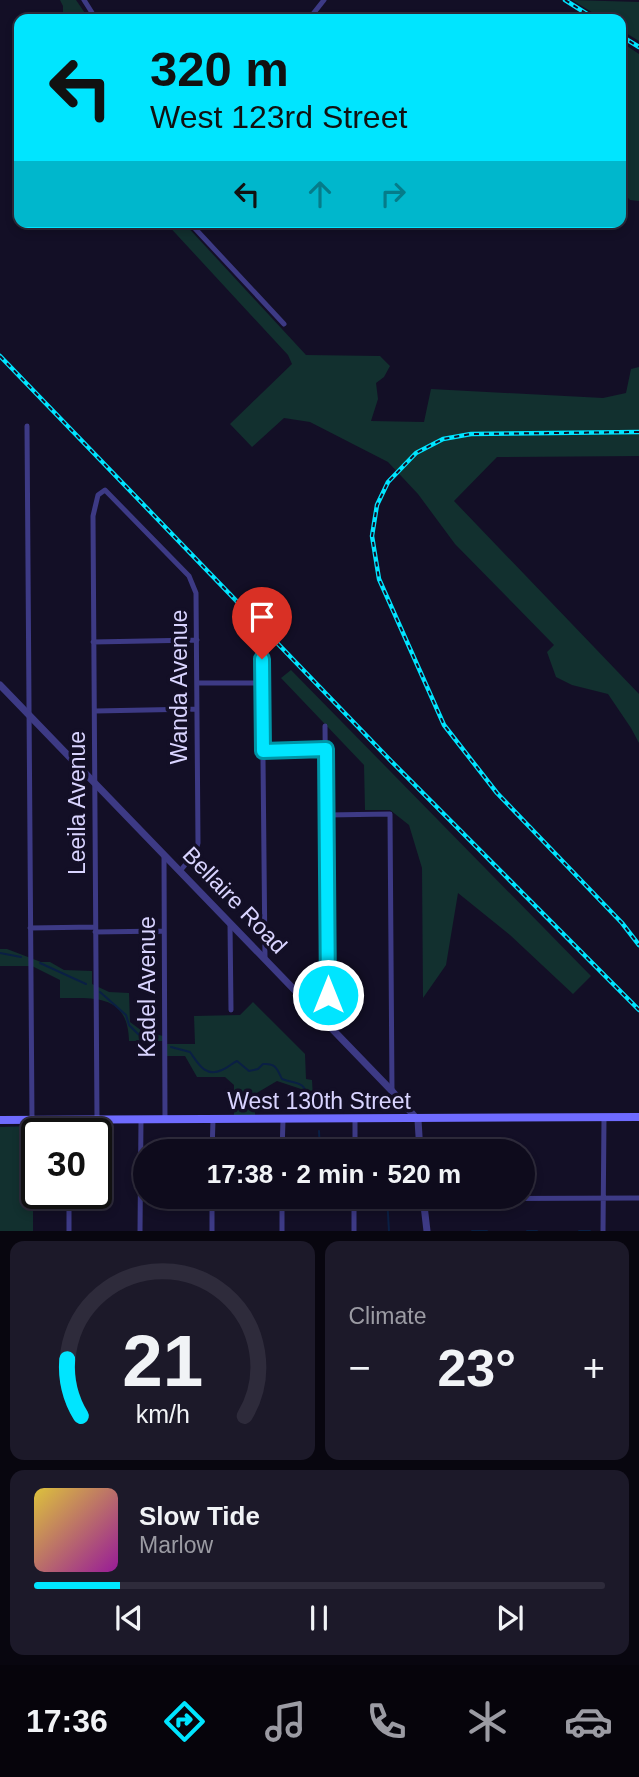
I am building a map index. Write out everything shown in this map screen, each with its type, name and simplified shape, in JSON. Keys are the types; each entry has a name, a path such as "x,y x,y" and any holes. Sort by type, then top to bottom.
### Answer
{"main road":[{"name":"West 130th Street","path":"112,1120 639,1118"},
{"name":"West 130th Street","path":"0,1120 21,1121"}],"street":[{"path":"313,14 324,0"},
{"path":"195,228 284,324"},
{"path":"27,426 32,1118"},
{"name":"Wanda Avenue","path":"105,490 193,583 196,593 198,843 195,853 180,871"},
{"name":"Leeila Avenue","path":"97,1118 93,516 98,495 105,490"},
{"path":"93,642 197,640"},
{"path":"262,659 265,958"},
{"path":"197,683 263,683"},
{"name":"Bellaire Road","path":"0,685 418,1120"},
{"path":"94,711 197,709"},
{"path":"325,726 328,1025"},
{"path":"263,751 326,749"},
{"path":"327,815 390,814 392,1091"},
{"name":"Kadel Avenue","path":"164,854 165,1119"},
{"path":"230,924 231,1010"},
{"path":"30,928 164,931"},
{"path":"603,1231 604,1118"},
{"path":"140,1231 141,1119"},
{"path":"355,1119 355,1139"},
{"path":"212,1120 212,1139"},
{"path":"282,1139 283,1120"},
{"path":"418,1120 419,1139"},
{"path":"535,1198 639,1198"},
{"path":"69,1209 69,1231"},
{"path":"212,1209 212,1231"},
{"path":"282,1209 282,1231"},
{"path":"354,1209 354,1231"},
{"path":"424,1209 427,1231"}],"green space":[{"path":"60,0 76,0 86,14 63,14"},
{"path":"572,0 639,2 639,41 626,33 626,14 595,14"},
{"path":"626,45 639,54 639,201 630,200 626,196"},
{"path":"171,228 189,228 306,355 380,356 390,366 384,377 376,383 378,399 371,421 424,422 431,389 603,398 626,393 631,369 639,367 639,456 497,457 454,501 639,694 639,743 608,694 572,685 556,677 547,652 554,645 455,544 418,494 388,462 310,422 284,418 252,447 230,424 292,364 288,355"},
{"path":"291,670 591,976 573,994 510,935 458,893 446,965 423,998 422,868 409,825 390,810 365,810 364,765 281,678"},
{"path":"0,949 7,949 41,962 50,962 64,970 92,971 92,984 109,992 129,993 130,1022 142,1031 163,1036 164,1041 129,1041 123,1014 116,1007 97,999 60,998 60,980 32,966 0,966"},
{"path":"253,1002 305,1054 306,1079 312,1080 313,1099 318,1111 312,1111 301,1089 277,1081 255,1094 255,1115 234,1115 234,1085 225,1077 197,1077 185,1056 166,1056 166,1044 195,1044 194,1016 240,1015"},
{"path":"21,1126 21,1209 33,1209 33,1231 0,1231 0,1127"}],"waterway":[{"path":"0,953 21,957"},
{"path":"40,963 86,984"},
{"path":"100,992 126,1015 129,1025 138,1034 157,1040"},
{"path":"171,1047 190,1052 199,1065 211,1072 224,1069 237,1061 249,1071 258,1069 263,1064 271,1065 276,1067 282,1079 303,1086 311,1102"},
{"path":"319,1131 319,1139"},
{"path":"388,1209 389,1231"},
{"path":"472,1231 487,1231"},
{"path":"527,1231 537,1231"},
{"path":"579,1231 590,1231"}],"railway":[{"path":"565,0 587,14"},
{"path":"626,39 639,47"},
{"path":"0,356 391,761 639,1010"},
{"path":"639,432 471,434 443,439 416,453 388,482 377,505 372,536 379,579 444,725 497,793 622,923 639,945"}],"route":[{"path":"262,659 263,751 326,749 328,995"}]}
